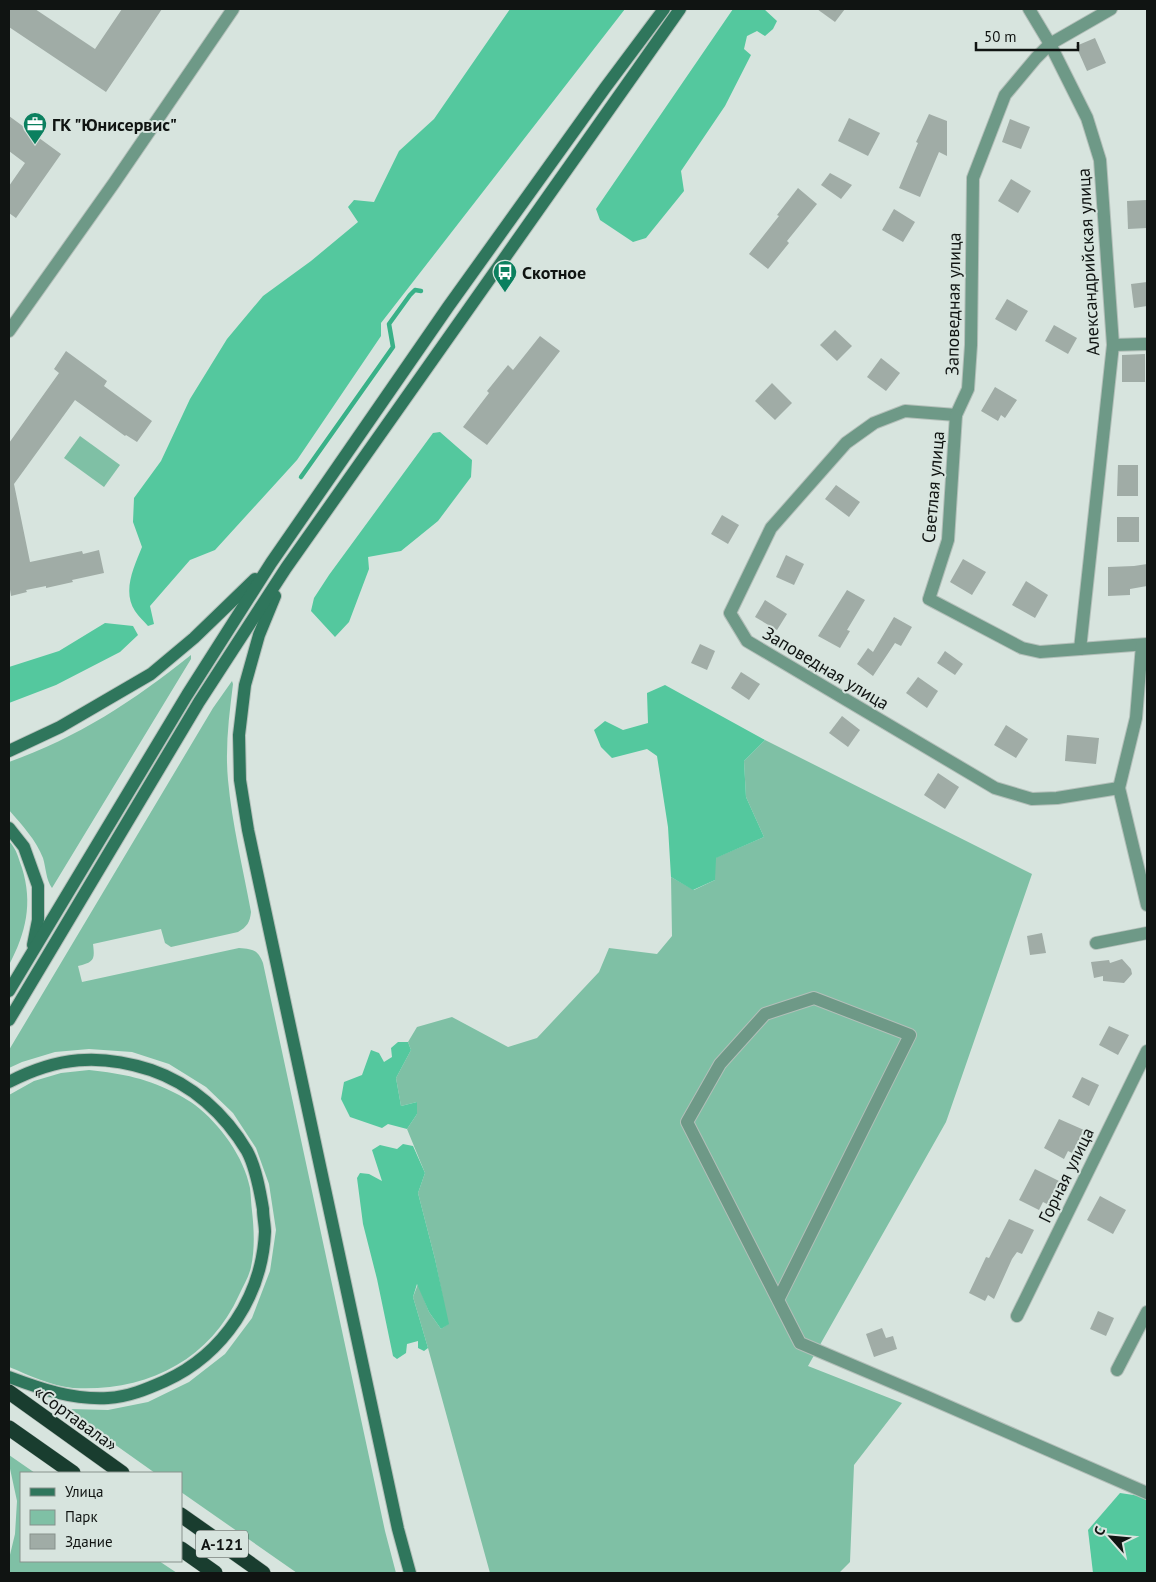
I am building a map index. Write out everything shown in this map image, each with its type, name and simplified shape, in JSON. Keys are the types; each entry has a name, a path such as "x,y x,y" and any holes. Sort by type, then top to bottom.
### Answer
{"highway":[{"name":"«Сортавала»","path":"9,1392 121,1472"},
{"path":"9,1428 72,1472"},
{"name":"А-121","path":"182,1516 263,1573"},
{"name":"А-121","path":"182,1550 215,1573"}],"main road":[{"path":"9,991 187,694 271,563 448,307 664,9"},
{"path":"9,1020 189,718 286,568 680,9"},
{"path":"9,751 60,727 151,674 194,638 271,563"},
{"path":"286,568 259,635 245,685 239,735 240,780 248,830 274,953 398,1529 410,1573"},
{"path":"9,828 24,847 38,886 38,920 32,952"},
{"path":"9,1082 30,1071 58,1063 90,1059 130,1064 165,1075 200,1095 226,1121 248,1153 260,1188 265,1231 260,1270 242,1312 217,1346 182,1374 144,1391 108,1398 71,1396 37,1388 9,1377"}],"street":[{"path":"9,331 233,9"},
{"name":"Александрийская улица","path":"1028,9 1050,44 1087,118 1100,160 1112,345 1080,649"},
{"path":"1050,44 1111,9"},
{"name":"Заповедная улица","path":"1050,44 1005,95 973,178 971,345 968,389 956,415 905,411 874,423 846,443 771,528 730,613 747,641 995,788 1032,799 1057,798 1119,788"},
{"path":"1112,345 1147,344"},
{"name":"Светлая улица","path":"956,415 948,540 930,599 1022,648 1040,652 1145,645"},
{"path":"1145,645 1136,718 1119,788 1147,905"},
{"path":"1096,942 1147,933"},
{"path":"778,1300 910,1035 814,998 765,1014 720,1064 688,1122 800,1344 936,1400 1147,1493"},
{"name":"Горная улица","path":"1017,1316 1142,1073 1147,1051"},
{"path":"1117,1370 1147,1312"}],"green space":[{"path":"510,9 625,9 381,323 381,336 297,460 215,550 190,560 150,606 154,624 148,626 135,611 129,595 131,579 142,547 133,522 134,498 161,461 190,399 227,339 263,296 311,261 358,222 348,207 354,200 374,202 399,151 434,119"},
{"path":"733,9 764,9 777,21 773,29 765,36 757,31 747,36 744,49 751,55 725,106 681,171 684,191 646,238 633,242 600,220 596,209"},
{"path":"440,432 472,460 471,477 438,521 401,551 368,557 369,569 349,622 335,637 311,611 314,598 433,433"},
{"path":"80,436 120,465 104,487 64,458"},
{"path":"105,623 133,626 138,635 120,652 56,685 9,703 9,667 59,651"},
{"path":"191,655 191,659 52,888 37,845 9,810 9,762 82,729 127,702"},
{"path":"232,681 227,768 232,813 251,912 248,924 238,932 171,947 165,943 161,929 93,944 94,954 92,960 78,966 82,982 239,948 254,951 259,955 263,963 385,1531 396,1573 297,1573 182,1493 182,1472 154,1472 69,1412 70,1409 108,1410 148,1402 189,1382 225,1354 252,1318 270,1271 276,1230 269,1184 256,1148 233,1113 206,1087 169,1064 132,1052 89,1049 55,1052 9,1068 9,1050 213,708"},
{"path":"665,685 765,740 744,761 746,797 764,837 716,858 715,880 693,890 671,877 668,827 657,756 647,749 612,758 601,747 594,730 605,721 623,730 648,723 647,693"},
{"path":"765,740 1032,874 946,1122 808,1366 902,1403 854,1465 850,1562 839,1573 490,1573 413,1297 418,1284 429,1312 441,1329 448,1324 435,1259 418,1193 425,1173 407,1129 417,1114 417,1102 401,1106 396,1078 411,1050 408,1042 417,1027 452,1017 508,1047 537,1038 599,972 609,948 657,954 672,936 671,877 694,890 715,880 715,858 764,837 746,797 744,761"},
{"path":"9,841 16,851 22,868 27,893 27,906 20,941 9,965"},
{"path":"398,1042 408,1042 411,1050 396,1078 401,1106 417,1102 417,1114 407,1129 388,1124 382,1128 350,1117 341,1099 344,1082 362,1075 371,1050 379,1053 384,1062 392,1057 391,1048"},
{"path":"89,1070 124,1075 156,1084 191,1102 222,1131 237,1153 247,1176 254,1246 249,1274 226,1318 210,1338 192,1355 171,1368 149,1378 125,1385 73,1388 48,1383 9,1367 9,1095 34,1081 61,1073"},
{"path":"403,1144 413,1146 425,1173 418,1193 449,1324 441,1329 429,1312 417,1284 413,1297 428,1348 424,1351 418,1348 418,1341 407,1344 406,1353 397,1359 393,1356 363,1224 357,1178 360,1173 369,1174 382,1181 372,1150 380,1145 397,1149"},
{"path":"9,1455 34,1472 20,1472 20,1562 160,1562 177,1573 9,1573 9,1559 15,1534 17,1501 9,1464"},
{"path":"1120,1493 1147,1497 1147,1573 1093,1573 1088,1530"}],"building":[{"path":"9,9 35,9 95,49 122,9 162,9 106,92 9,27"},
{"path":"817,9 845,9 835,22"},
{"path":"1095,38 1106,63 1087,71 1076,46"},
{"path":"929,114 947,121 947,156 939,152 920,197 899,188 918,143 916,142"},
{"path":"9,116 61,154 16,218 9,213 9,186 25,163 9,151"},
{"path":"849,118 880,133 868,156 838,141"},
{"path":"1010,119 1030,127 1021,149 1002,142"},
{"path":"830,173 852,185 841,199 821,185"},
{"path":"1011,179 1031,191 1018,213 998,201"},
{"path":"798,188 817,204 787,241 789,243 768,269 749,254"},
{"path":"1147,200 1147,228 1128,229 1127,201"},
{"path":"894,209 915,222 903,242 882,230"},
{"path":"1147,282 1147,306 1134,308 1131,284"},
{"path":"1007,299 1028,311 1016,331 995,319"},
{"path":"1054,325 1077,338 1068,354 1045,341"},
{"path":"835,330 852,346 837,361 820,345"},
{"path":"540,336 560,351 487,445 463,427 489,393 487,391 508,365 513,370"},
{"path":"66,351 107,381 104,386 152,421 137,442 125,436 75,400 14,484 30,562 82,551 83,554 99,550 104,573 46,588 46,586 26,590 27,592 11,596 9,583 9,443 59,373 54,369"},
{"path":"1145,354 1145,382 1122,382 1122,355"},
{"path":"881,358 900,373 886,391 867,377"},
{"path":"772,383 792,403 775,420 755,401"},
{"path":"995,387 1017,400 1005,418 1001,415 998,421 981,411"},
{"path":"1118,465 1138,465 1138,496 1117,496"},
{"path":"836,485 860,502 849,517 825,499"},
{"path":"722,515 739,525 728,544 711,534"},
{"path":"1117,517 1139,517 1139,542 1117,542"},
{"path":"786,555 804,564 794,585 776,577"},
{"path":"963,559 986,572 972,595 950,582"},
{"path":"1147,564 1147,586 1130,589 1130,595 1108,596 1108,567"},
{"path":"1026,581 1048,595 1035,618 1012,605"},
{"path":"847,590 865,600 847,630 850,631 840,648 818,636"},
{"path":"765,600 787,614 777,630 755,617"},
{"path":"894,617 912,627 901,646 895,643 873,676 857,664 868,648 873,652"},
{"path":"700,644 715,651 707,670 691,663"},
{"path":"945,651 963,664 955,675 937,663"},
{"path":"741,672 760,684 749,700 731,688"},
{"path":"918,677 938,691 927,708 906,693"},
{"path":"842,716 860,730 848,747 829,733"},
{"path":"1006,725 1028,739 1016,758 994,745"},
{"path":"1067,735 1099,738 1096,764 1065,761"},
{"path":"938,773 959,787 945,809 924,795"},
{"path":"1042,933 1046,953 1030,955 1027,936"},
{"path":"1122,959 1131,969 1132,974 1124,983 1103,981 1103,976 1094,978 1091,962 1109,960 1110,963"},
{"path":"1109,1026 1129,1035 1118,1055 1099,1045"},
{"path":"1082,1077 1099,1085 1089,1106 1072,1097"},
{"path":"1059,1119 1084,1130 1072,1153 1068,1151 1064,1159 1044,1148"},
{"path":"1035,1169 1059,1181 1047,1204 1043,1202 1039,1210 1019,1200"},
{"path":"1100,1196 1126,1210 1113,1234 1087,1220"},
{"path":"1009,1219 1034,1230 1022,1254 1017,1252 1012,1259 994,1299 988,1295 985,1301 969,1293 986,1257 989,1258"},
{"path":"1098,1311 1114,1318 1106,1336 1090,1329"},
{"path":"882,1328 886,1338 893,1336 897,1349 874,1357 866,1334"}],"waterway":[{"path":"301,477 393,347 389,324 410,295 415,290 421,291"}],"place":[{"name":"ГК \"Юнисервис\"","path":"35,145"},
{"name":"Скотное","path":"505,293"}]}
